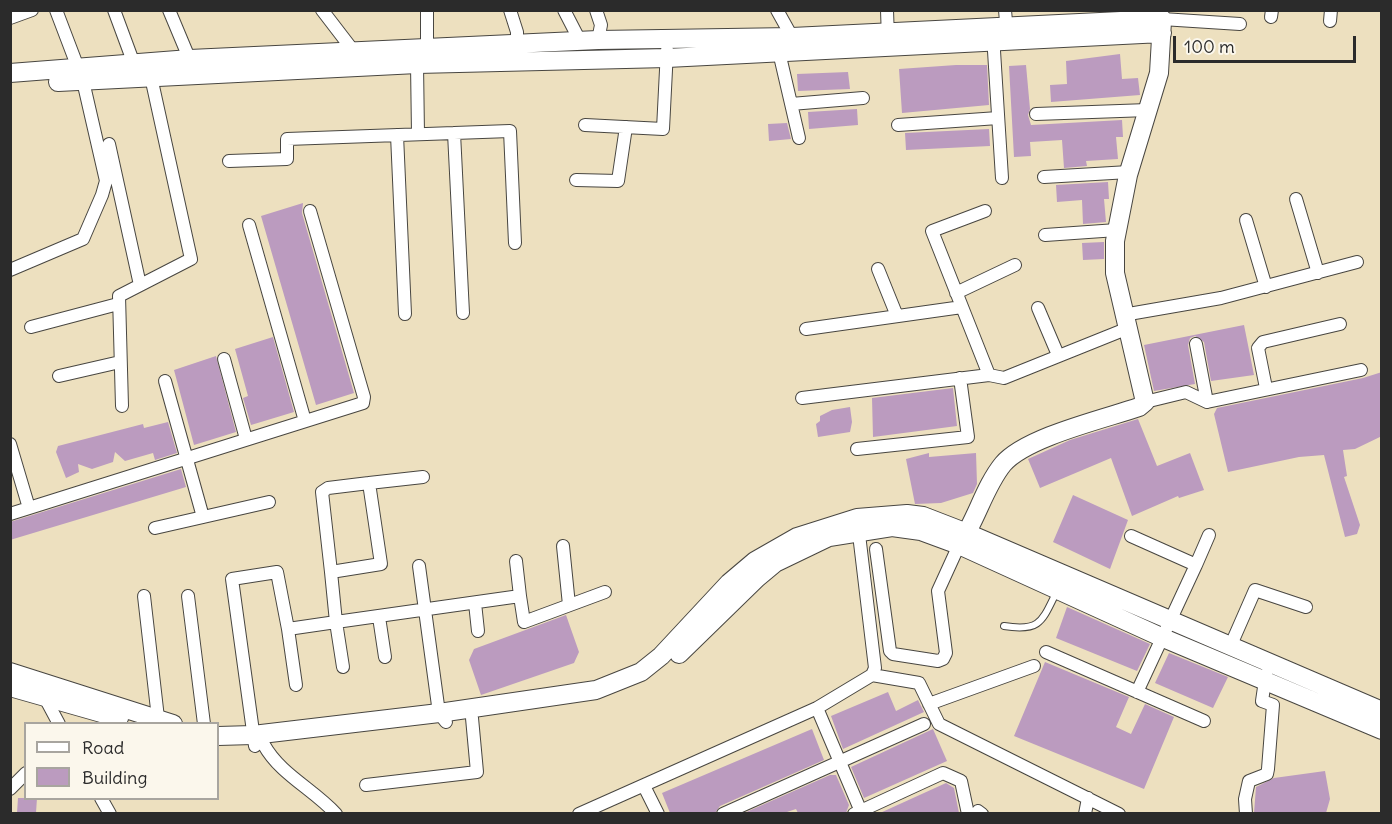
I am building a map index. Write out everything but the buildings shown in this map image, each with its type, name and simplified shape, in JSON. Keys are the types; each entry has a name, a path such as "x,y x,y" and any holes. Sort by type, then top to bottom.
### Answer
{"street":[{"path":"10,18 32,10"},
{"path":"10,270 83,239 106,181 81,75 56,10"},
{"path":"114,10 134,64"},
{"path":"169,10 193,66"},
{"path":"322,10 355,53"},
{"path":"418,134 417,64 427,48 427,10"},
{"path":"510,10 518,32 517,44"},
{"path":"564,10 589,41"},
{"path":"589,41 601,25 596,10"},
{"path":"777,10 792,37"},
{"path":"887,10 888,40"},
{"path":"10,73 151,77 193,66 427,48 589,41 667,49 779,52 1001,29 1162,21 1240,24"},
{"path":"1145,402 1115,273 1117,230 1129,172 1159,74 1162,21"},
{"path":"1001,29 998,118 1002,178"},
{"path":"10,86 134,64 193,66 417,64 667,49 792,37 888,40"},
{"path":"585,125 663,129 667,49"},
{"path":"779,52 799,138"},
{"path":"122,406 118,304 120,295 191,259 151,77"},
{"path":"791,104 863,98"},
{"path":"1036,114 1148,110"},
{"path":"898,125 998,118"},
{"path":"576,180 618,181 626,128"},
{"path":"229,161 287,159 287,139 510,131 515,243"},
{"path":"454,133 463,313"},
{"path":"397,135 405,314"},
{"path":"109,144 140,285"},
{"path":"1044,177 1129,172"},
{"path":"1296,199 1318,273"},
{"path":"10,513 246,440 365,400 310,211"},
{"path":"984,211 932,231 989,375"},
{"path":"1246,220 1266,287"},
{"path":"249,225 305,421"},
{"path":"1045,235 1117,230"},
{"path":"802,398 989,375 1004,378 1058,355 1125,322 1357,262"},
{"path":"956,292 1015,266"},
{"path":"878,269 897,316"},
{"path":"32,327 118,304"},
{"path":"806,329 962,307"},
{"path":"1038,308 1058,355"},
{"path":"1266,388 1258,348 1263,342 1340,324"},
{"path":"1196,344 1207,402"},
{"path":"224,359 246,440"},
{"path":"58,376 120,362"},
{"path":"876,549 890,651 893,654 938,661 943,659 946,653 938,591 1002,465 1015,454 1034,443 1145,402 1186,392 1207,402 1361,370"},
{"path":"857,449 968,437 960,378"},
{"path":"165,381 203,517"},
{"path":"10,444 28,508"},
{"path":"343,667 322,492 328,488 423,477"},
{"path":"331,572 381,564 369,483"},
{"path":"155,528 269,502"},
{"path":"579,813 817,708 872,675 875,668 858,524"},
{"path":"443,717 472,718 582,705 620,693 674,659 757,578 776,563 858,524"},
{"path":"219,747 443,717 568,697 622,681 641,672 661,656 729,583 755,561 798,537 858,524 921,531 963,539 1171,621 1230,647 1266,672 1381,729"},
{"path":"1137,692 1209,535"},
{"path":"1131,536 1196,565"},
{"path":"963,539 1057,590 1161,638 1382,711"},
{"path":"562,546 569,605"},
{"path":"516,561 524,622 605,592"},
{"path":"419,566 443,717"},
{"path":"297,685 277,572 234,577 232,579 257,742 273,761 308,787 336,813"},
{"path":"1230,647 1255,590 1306,607"},
{"path":"10,687 42,688 165,721 144,596"},
{"path":"188,596 204,722"},
{"path":"288,629 520,596"},
{"path":"474,603 478,632"},
{"path":"379,617 385,657"},
{"path":"1046,652 1204,721"},
{"path":"929,704 1034,666"},
{"path":"10,672 42,688 135,722"},
{"path":"1246,813 1245,799 1249,781 1267,774 1268,769 1273,705 1262,701 1266,672"},
{"path":"872,675 915,680 922,686 941,726 1119,813"},
{"path":"42,688 59,722"},
{"path":"817,708 859,813 943,773 961,781 976,813"},
{"path":"366,785 477,772 472,718"},
{"path":"723,813 924,724"},
{"path":"219,736 257,742"},
{"path":"10,789 24,775"},
{"path":"644,786 658,813"},
{"path":"1085,813 1088,798"},
{"path":"102,800 110,813"}],"lane":[{"path":"1004,627 1022,629 1037,625 1044,617 1057,590"}]}
